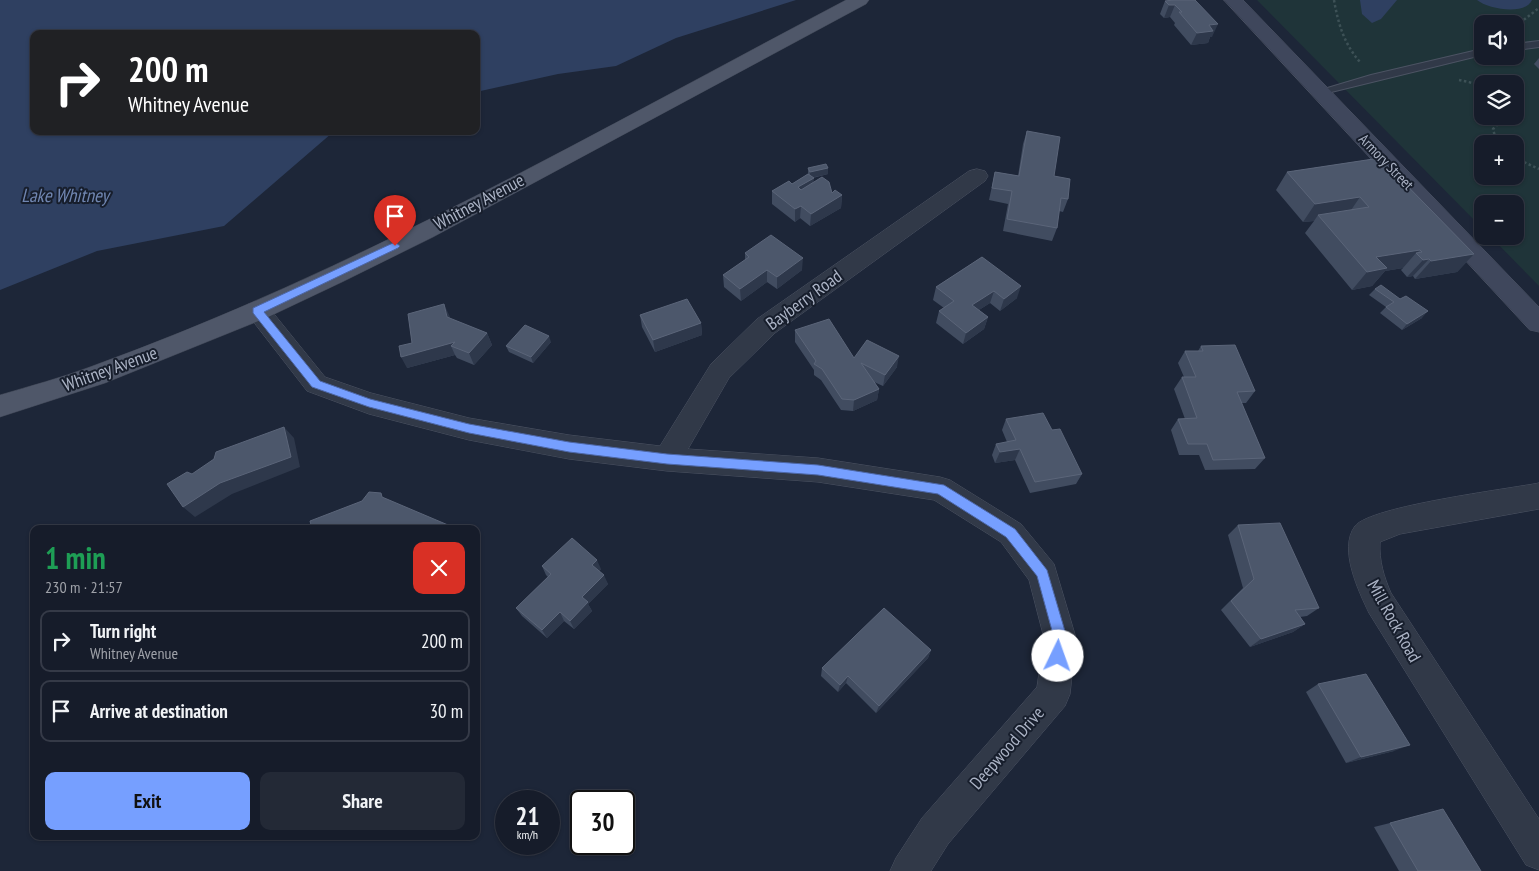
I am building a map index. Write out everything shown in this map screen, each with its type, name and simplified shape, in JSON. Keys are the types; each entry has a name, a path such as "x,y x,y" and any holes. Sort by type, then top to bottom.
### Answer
{"main road":[{"name":"Whitney Avenue","path":"0,406 96,376 257,311 425,231 860,0"},
{"name":"Armory Street","path":"1233,0 1539,322"}],"street":[{"name":"Bayberry Road","path":"667,459 720,372 766,326 977,176"},
{"name":"Deepwood Drive","path":"257,311 316,384 369,403 469,428 569,447 667,459 818,470 940,489 1010,533 1043,574 1060,638 1052,694 935,831 909,871"},
{"name":"Mill Rock Road","path":"1539,496 1400,521 1377,528 1366,535 1362,550 1369,576 1380,603 1539,852"}],"lane":[{"path":"1524,46 1539,44"},
{"path":"1319,92 1346,87 1375,77 1474,54"}],"path":[{"path":"1524,19 1539,8"},
{"path":"1524,162 1539,169"}],"green space":[{"path":"1257,0 1539,0 1539,286 1499,245 1524,245 1524,195 1474,195 1474,220"}],"water":[{"name":"Lake Whitney","path":"0,0 796,0 676,38 616,66 558,74 480,91 480,30 30,30 30,135 330,135 224,226 97,251 0,290"},
{"path":"1360,0 1397,0 1381,19 1372,23 1362,14"},
{"path":"1477,0 1532,0 1522,8 1506,9 1489,6"}],"building":[{"path":"1195,0 1218,24 1209,25 1213,31 1197,33 1175,5 1169,5 1165,1"},
{"path":"1027,131 1060,137 1054,176 1070,179 1068,199 1061,198 1057,228 1007,219 1012,191 992,188 995,172 1019,176"},
{"path":"1380,158 1474,254 1431,261 1429,259 1423,260 1416,253 1422,252 1420,250 1376,257 1387,268 1367,272 1318,215 1369,207 1360,197 1315,204 1287,172"},
{"path":"826,164 828,168 810,172 808,168"},
{"path":"808,174 814,178 798,187 801,190 822,177 829,182 832,193 835,190 842,195 811,214 801,206 795,209 772,191 789,181 792,184"},
{"path":"771,235 803,258 777,277 767,270 740,289 723,275 749,257 745,253"},
{"path":"982,257 1021,286 1004,299 994,291 972,305 988,317 966,333 939,311 954,301 936,287"},
{"path":"1381,285 1400,299 1406,296 1428,311 1407,324 1386,307 1394,302 1375,289"},
{"path":"687,299 701,323 653,340 640,315"},
{"path":"444,304 447,317 487,333 469,353 451,346 455,342 401,357 399,346 412,343 408,314"},
{"path":"829,319 854,358 867,340 899,356 885,375 861,363 879,389 854,400 842,399 822,369 814,364 816,361 795,330"},
{"path":"525,325 549,336 531,357 506,346"},
{"path":"1235,345 1255,391 1237,392 1265,458 1213,460 1207,444 1188,444 1178,419 1197,418 1182,377 1196,377 1185,351 1203,351 1201,346"},
{"path":"1043,413 1052,430 1060,429 1082,474 1035,482 1020,449 1000,452 996,444 1016,440 1006,419"},
{"path":"284,427 291,457 220,483 183,507 167,484 187,472 192,474 214,459 216,452"},
{"path":"369,492 381,493 382,497 448,525 311,525 310,521 362,501"},
{"path":"1280,523 1319,608 1295,610 1305,624 1261,639 1231,601 1254,579 1238,525"},
{"path":"572,538 597,560 592,565 604,575 582,597 588,602 570,621 560,612 542,630 516,608 551,574 542,566"},
{"path":"884,608 931,650 879,706 848,676 840,685 822,668"},
{"path":"1366,674 1410,745 1361,757 1318,684"},
{"path":"1443,809 1481,871 1418,871 1390,823"}],"route":[{"path":"395,246 257,311 316,384 369,403 469,428 569,447 667,459 818,470 940,489 1010,533 1043,574 1060,638 1058,656"}]}
